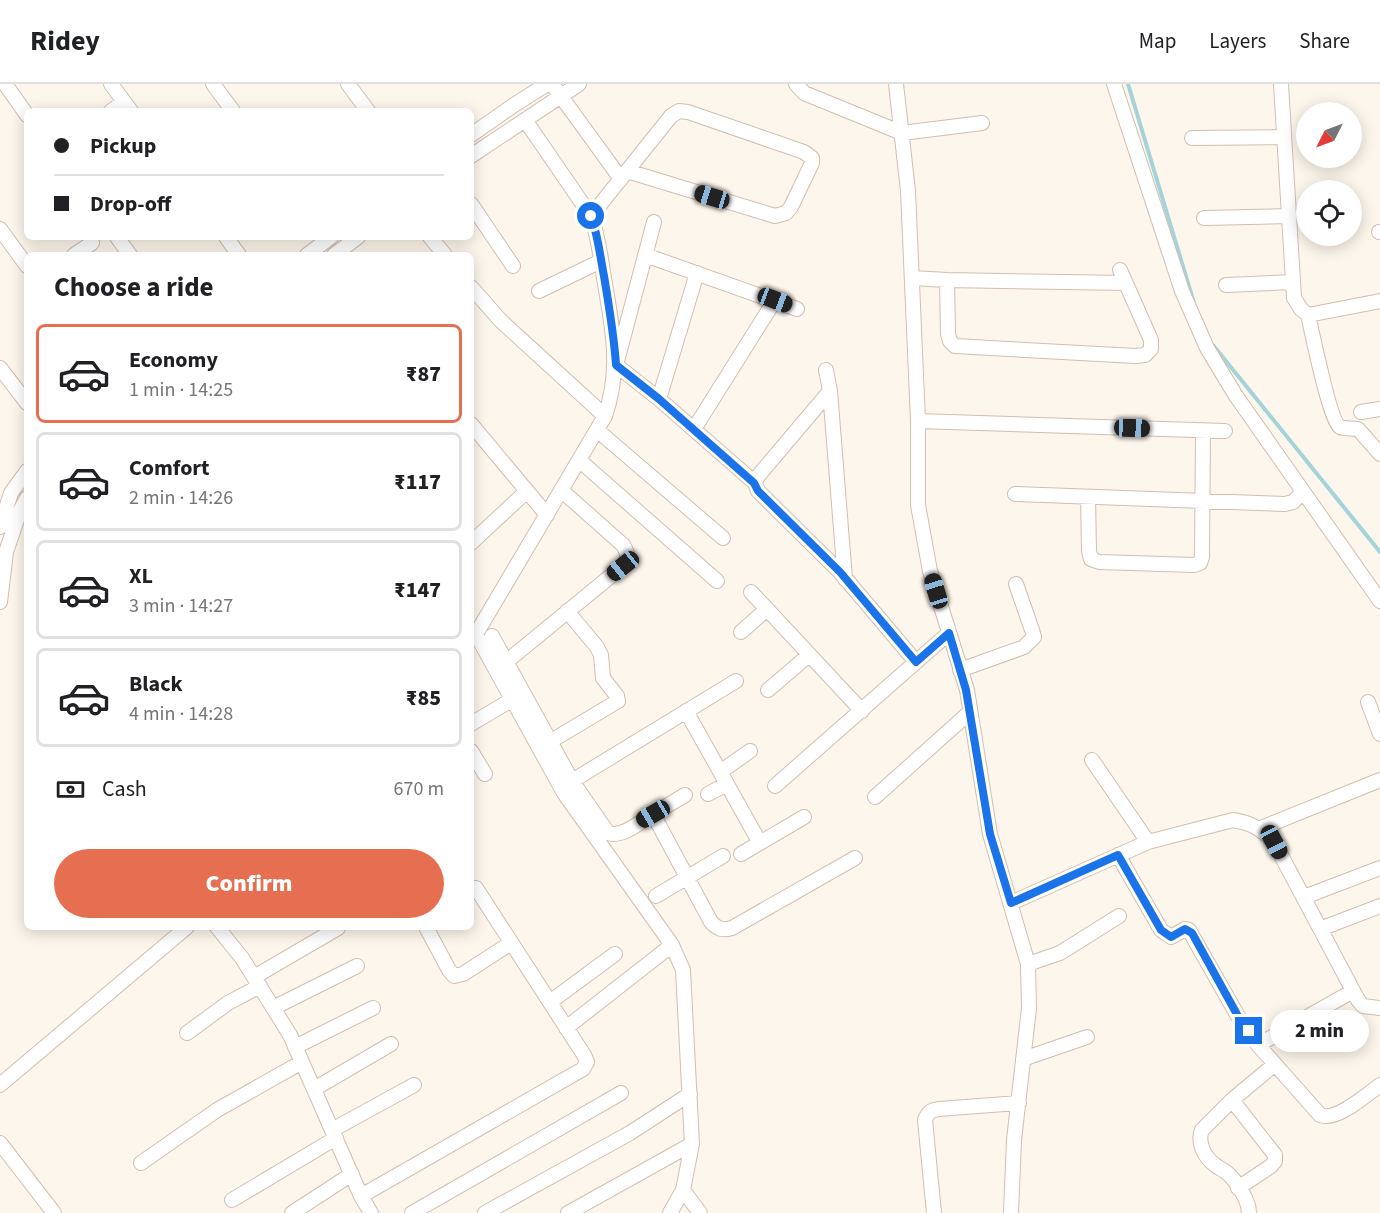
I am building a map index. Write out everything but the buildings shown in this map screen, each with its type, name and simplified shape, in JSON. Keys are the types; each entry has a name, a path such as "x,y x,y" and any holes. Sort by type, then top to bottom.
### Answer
{"street":[{"path":"5,84 24,111"},
{"path":"213,84 231,108"},
{"path":"348,84 366,108"},
{"path":"474,133 547,84"},
{"path":"552,84 624,175 775,216 786,213 791,207 812,163 812,158 804,152 680,111 671,117 624,175 591,216"},
{"path":"474,154 579,84"},
{"path":"796,84 804,93 902,133 982,123"},
{"path":"896,84 908,192 918,421 918,505 930,571 960,670 970,712 990,834 1028,964 1029,1008 1014,1140 1011,1213"},
{"path":"1114,84 1182,291 1207,348 1236,396 1380,601"},
{"path":"1281,84 1294,298 1300,309 1308,315 1330,406 1338,425 1341,428 1358,429 1379,451"},
{"path":"116,86 128,106"},
{"path":"525,120 591,216 596,230 614,338 616,365 659,399 754,483 758,491 845,579 916,662"},
{"path":"1192,138 1284,137"},
{"path":"474,208 513,266"},
{"path":"1204,218 1289,216"},
{"path":"474,626 547,514 605,416 611,399 616,365 654,222"},
{"path":"0,229 24,262"},
{"path":"311,252 325,240"},
{"path":"338,252 354,240"},
{"path":"432,240 442,252"},
{"path":"78,252 92,243"},
{"path":"645,255 797,309"},
{"path":"539,291 601,261"},
{"path":"659,399 697,273"},
{"path":"912,278 947,280 1123,277 1151,340 1151,349 1145,355 1135,356 956,346 950,341 948,334 947,280"},
{"path":"1226,285 1292,282"},
{"path":"474,290 501,321 605,416"},
{"path":"694,429 775,300"},
{"path":"1308,315 1380,301"},
{"path":"0,368 24,399"},
{"path":"826,370 830,392 845,579"},
{"path":"754,483 830,392"},
{"path":"1361,412 1380,409"},
{"path":"918,421 1225,431"},
{"path":"597,430 723,538"},
{"path":"1089,497 1091,559 1099,562 1194,566 1200,563 1202,557 1203,430"},
{"path":"474,433 547,514"},
{"path":"579,460 717,581"},
{"path":"0,527 11,493 24,475"},
{"path":"474,540 527,490"},
{"path":"506,662 623,566 627,560 628,553 623,545 561,490"},
{"path":"1016,494 1285,504 1293,502 1304,492"},
{"path":"0,602 2,570 6,552 24,504"},
{"path":"960,670 1024,647 1034,637 1016,584"},
{"path":"750,592 861,711"},
{"path":"741,632 767,609"},
{"path":"551,741 618,701 617,696 603,678 601,655 597,647 567,611"},
{"path":"474,630 518,697 551,741 572,781 608,833 614,835 621,833 686,795"},
{"path":"775,786 949,633"},
{"path":"492,636 506,662 518,697 564,793 672,945 683,970 692,1144 683,1190 670,1213"},
{"path":"768,690 809,655"},
{"path":"572,781 736,681"},
{"path":"474,722 518,697"},
{"path":"1368,702 1380,734"},
{"path":"686,711 760,843"},
{"path":"875,797 970,712"},
{"path":"708,794 750,751"},
{"path":"474,756 485,774"},
{"path":"1092,760 1148,842"},
{"path":"1261,828 1380,780"},
{"path":"653,814 711,922 718,929 732,928 855,858"},
{"path":"741,854 804,817"},
{"path":"1011,903 1148,842 1233,820 1248,822 1261,828 1274,842 1363,1006 1380,1008"},
{"path":"1118,855 1161,930 1171,937 1185,929 1192,933 1239,1018 1258,1045 1320,1115 1335,1116 1380,1085"},
{"path":"656,896 723,856"},
{"path":"1304,897 1380,868"},
{"path":"361,1196 583,1069 587,1062 476,888"},
{"path":"1320,929 1380,906"},
{"path":"1028,964 1060,953 1119,916"},
{"path":"0,1085 183,930"},
{"path":"219,930 257,981 295,1047 370,1212"},
{"path":"187,1033 257,981 335,930"},
{"path":"428,930 454,976 463,974 511,943"},
{"path":"566,1028 672,945"},
{"path":"550,1002 615,954"},
{"path":"273,1008 357,966"},
{"path":"1258,1045 1353,991"},
{"path":"295,1047 373,1008"},
{"path":"1023,1059 1087,1037"},
{"path":"314,1089 391,1044"},
{"path":"141,1163 217,1110 302,1062"},
{"path":"1249,1213 1249,1206 1226,1172 1207,1158 1199,1135 1232,1100 1275,1064"},
{"path":"232,1200 414,1085"},
{"path":"412,1213 621,1093"},
{"path":"485,1213 630,1133 690,1094"},
{"path":"1232,1100 1275,1155 1275,1161 1271,1166 1238,1188"},
{"path":"934,1213 925,1119 927,1114 939,1109 1019,1103"},
{"path":"0,1143 54,1213"},
{"path":"568,1213 692,1144"},
{"path":"292,1213 352,1174"},
{"path":"683,1190 700,1213"}],"waterway":[{"path":"1128,84 1194,303"},
{"path":"1213,345 1380,552"}],"route":[{"path":"591,216 596,230 614,338 616,365 659,399 754,483 758,491 840,572 916,662 949,633 966,690 990,834 1011,903 1118,855 1161,930 1171,937 1185,929 1192,933 1239,1018 1249,1031"}]}
